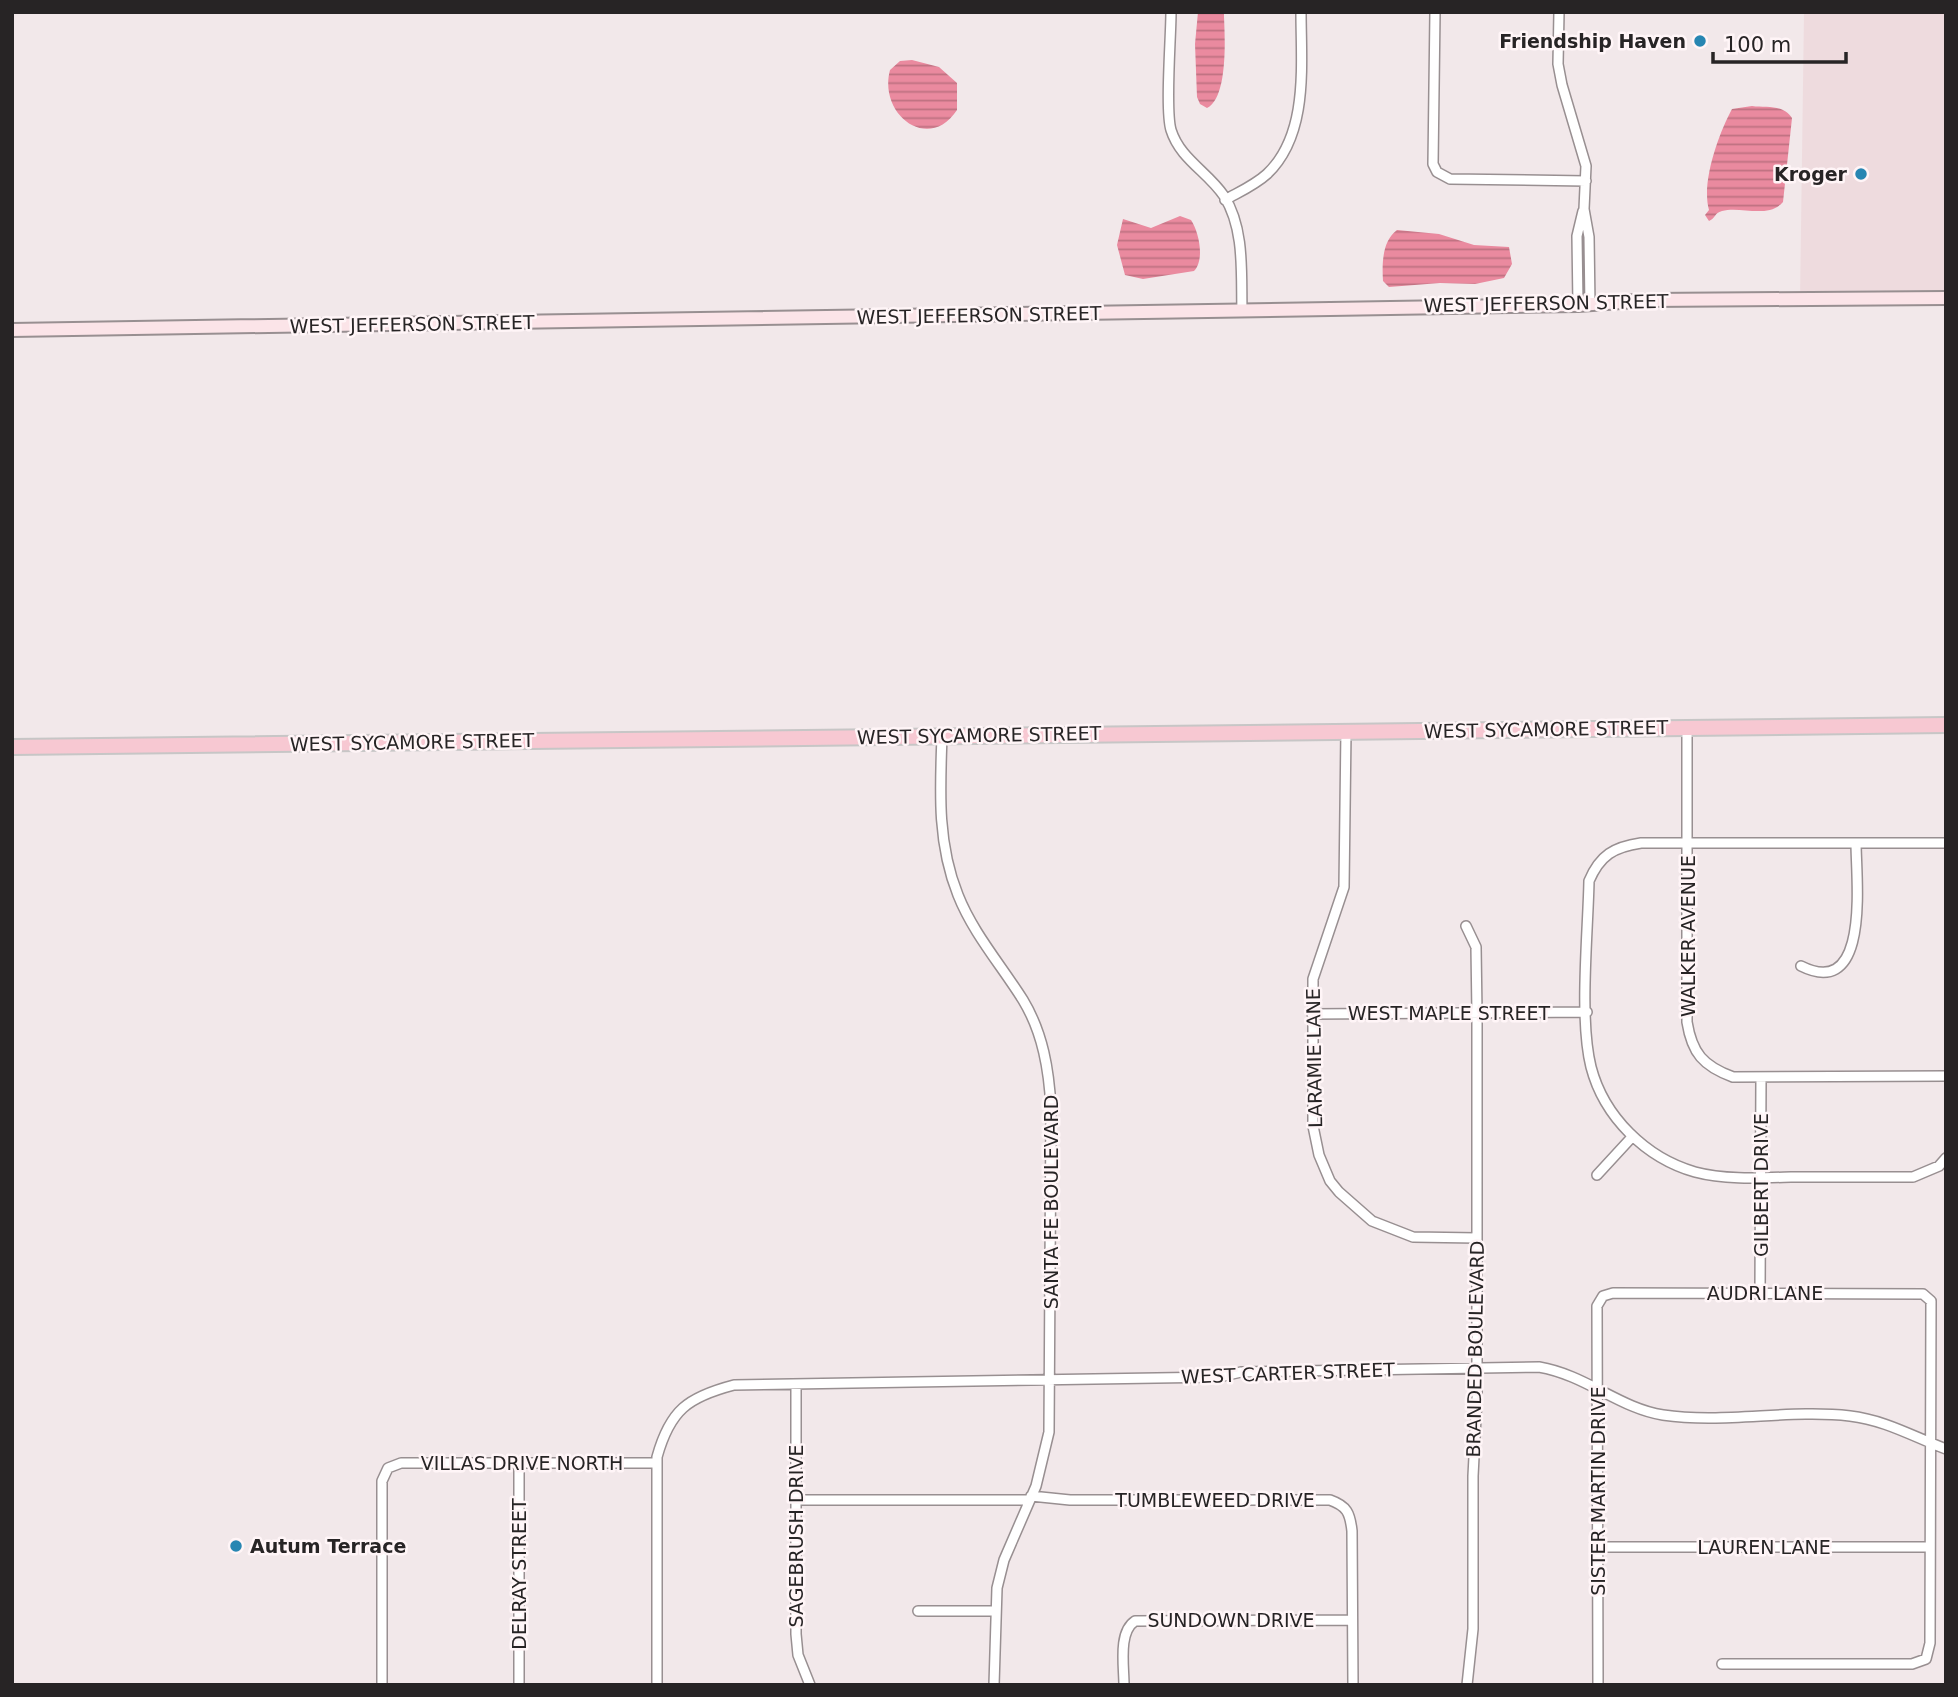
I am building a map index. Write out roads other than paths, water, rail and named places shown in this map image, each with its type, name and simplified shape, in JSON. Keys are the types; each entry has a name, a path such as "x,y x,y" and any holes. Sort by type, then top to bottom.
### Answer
{"main road":[{"name":"WEST SYCAMORE STREET","path":"12,747 1946,725"}],"street":[{"path":"1171,12 1170,128 1179,147 1225,200 1241,246 1242,311"},
{"path":"1225,200 1268,173 1285,150 1298,117 1301,12"},
{"path":"1434,12 1433,164 1437,172 1451,179 1586,181"},
{"path":"1559,12 1558,64 1562,85 1582,145 1586,181 1584,209 1588,224 1584,305"},
{"name":"WEST JEFFERSON STREET","path":"12,330 1584,305 1650,300 1946,298"},
{"name":"WALKER AVENUE","path":"1686,727 1687,1022 1690,1044 1698,1058 1713,1070 1733,1077 1946,1076"},
{"name":"LARAMIE LANE","path":"1346,731 1344,887 1315,967 1312,1014 1313,1126 1319,1155 1330,1181 1361,1213 1394,1231 1413,1237 1477,1238"},
{"name":"SANTA FE BOULEVARD","path":"942,736 940,807 947,862 968,915 1024,1002 1034,1023 1045,1052 1050,1083 1051,1379 1047,1448 1004,1560 997,1588 994,1685"},
{"path":"1946,843 1687,843 1618,846 1595,866 1589,881 1587,1012 1588,1052 1599,1089 1617,1119 1632,1137 1664,1160 1694,1171 1761,1178 1913,1177 1939,1166 1946,1157"},
{"path":"1801,966 1820,973 1833,970 1849,957 1855,942 1856,843"},
{"name":"BRANDED BOULEVARD","path":"1466,926 1476,947 1477,1013 1477,1368 1473,1629 1467,1685"},
{"name":"WEST MAPLE STREET","path":"1312,1014 1587,1012"},
{"name":"GILBERT DRIVE","path":"1760,1293 1761,1077"},
{"path":"1597,1175 1632,1137"},
{"name":"AUDRI LANE","path":"1601,1298 1613,1293 1917,1293 1928,1297 1930,1442"},
{"name":"SISTER MARTIN DRIVE","path":"1598,1685 1597,1306 1601,1298"},
{"name":"WEST CARTER STREET","path":"657,1685 657,1463 663,1436 675,1415 703,1393 733,1385 1539,1367 1573,1375 1630,1405 1661,1415 1846,1416 1873,1420 1946,1449"},
{"name":"SAGEBRUSH DRIVE","path":"796,1385 797,1644 804,1676 810,1685"},
{"path":"1722,1664 1912,1664 1926,1659 1930,1643 1930,1442"},
{"name":"VILLAS DRIVE NORTH","path":"382,1685 382,1481 388,1468 401,1463 657,1463"},
{"name":"DELRAY STREET","path":"519,1463 519,1685"},
{"name":"TUMBLEWEED DRIVE","path":"796,1500 1330,1500 1341,1504 1349,1512 1352,1531 1353,1685"},
{"name":"LAUREN LANE","path":"1598,1547 1930,1547"},
{"path":"918,1611 995,1611"},
{"name":"SUNDOWN DRIVE","path":"1124,1685 1124,1639 1127,1627 1135,1621 1352,1620"}],"place":[{"name":"Friendship Haven","path":"1700,41"},
{"name":"Kroger","path":"1861,174"},
{"name":"Autum Terrace","path":"236,1546"}]}
